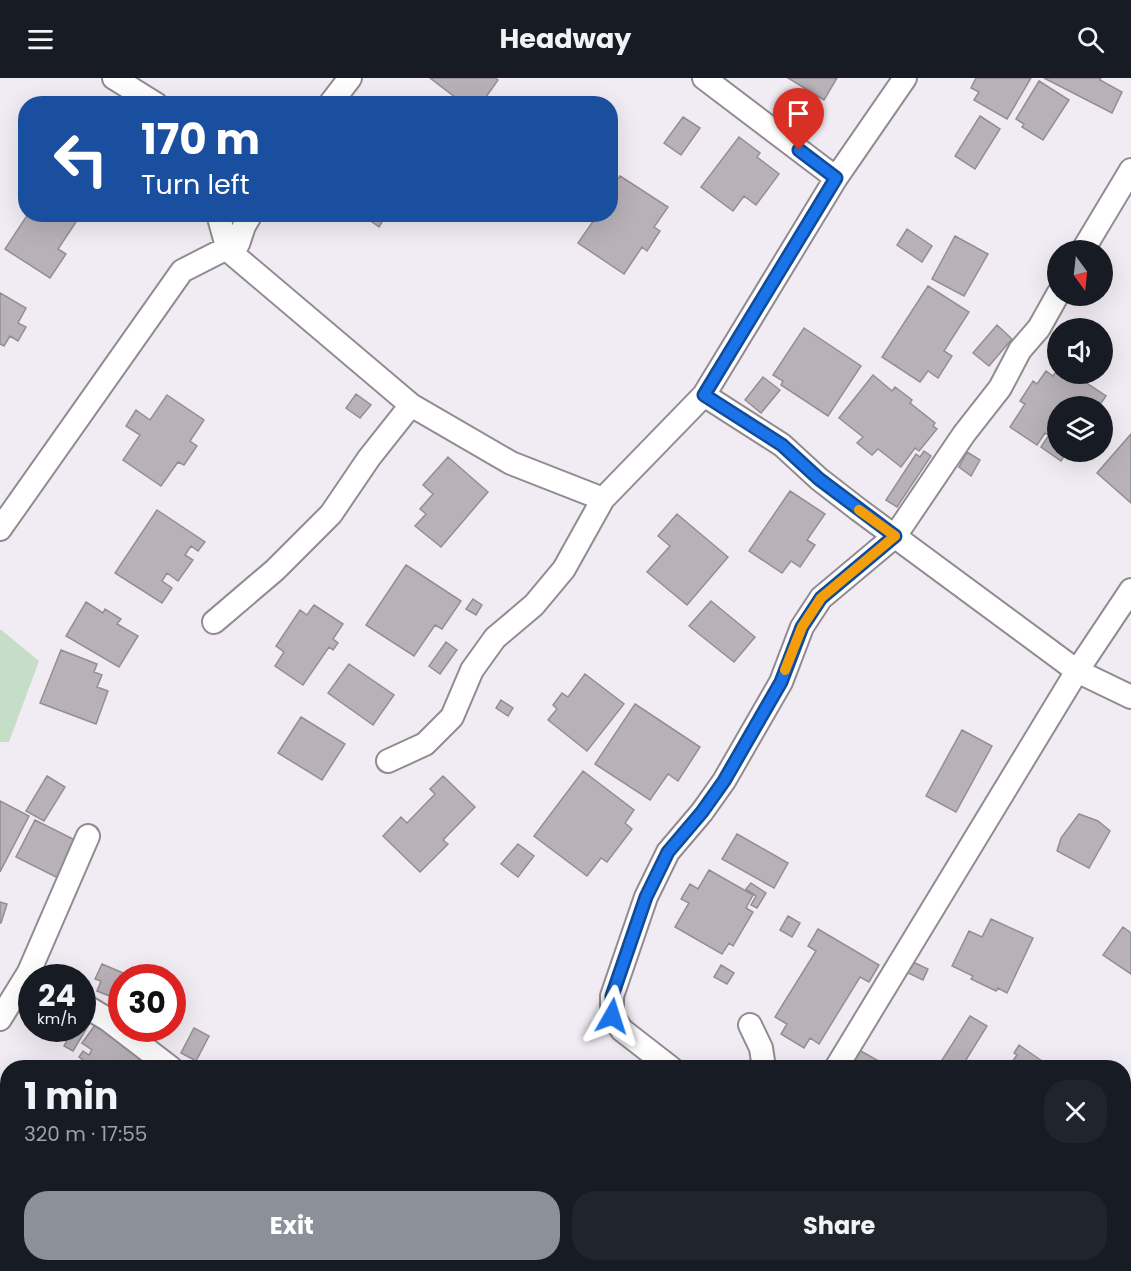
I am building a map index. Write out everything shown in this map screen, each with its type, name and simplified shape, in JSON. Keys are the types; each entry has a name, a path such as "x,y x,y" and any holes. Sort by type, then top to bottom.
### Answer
{"street":[{"path":"114,78 143,96"},
{"path":"336,96 350,78"},
{"path":"704,78 836,178"},
{"path":"388,760 425,744 452,717 472,669 495,638 534,605 564,569 603,499 704,395 836,178 905,78"},
{"path":"1089,240 1131,170"},
{"path":"220,222 227,249 411,405 511,463 603,499"},
{"path":"0,530 182,271 238,244 246,222"},
{"path":"661,1060 622,1030 612,1016 612,996 646,897 668,852 702,812 724,781 781,682 802,627 821,598 895,536 964,434 1000,388 1020,350 1039,328 1051,306"},
{"path":"704,395 782,445 819,479 1077,670 1131,697"},
{"path":"214,622 275,570 331,514 369,459 411,405"},
{"path":"841,1060 1077,670 1131,590"},
{"path":"38,964 88,836"},
{"path":"0,1019 18,996"},
{"path":"96,1012 161,1060"},
{"path":"750,1024 761,1048 763,1060"}],"green space":[{"path":"0,629 39,661 9,742 0,742"}],"building":[{"path":"430,78 495,78 498,80 487,96 454,96"},
{"path":"788,78 837,78 824,100"},
{"path":"976,78 1031,78 1007,119 974,100 979,92 971,88"},
{"path":"1044,78 1101,78 1100,80 1122,92 1112,113"},
{"path":"1039,81 1069,100 1043,140 1022,127 1024,124 1016,119"},
{"path":"980,116 1000,129 975,169 955,156"},
{"path":"683,117 700,128 681,155 664,143"},
{"path":"739,137 760,153 757,157 779,174 756,205 744,196 733,211 701,187"},
{"path":"620,176 668,207 654,227 660,231 647,251 642,247 624,274 578,243 593,222 618,222 618,179"},
{"path":"23,222 76,222 58,249 66,254 50,278 5,249"},
{"path":"372,222 382,222 379,227"},
{"path":"907,229 932,246 922,262 897,245"},
{"path":"955,236 988,254 964,296 932,279"},
{"path":"928,286 969,312 944,351 952,356 938,378 928,371 920,382 882,357"},
{"path":"0,293 26,308 18,323 26,327 18,341 10,336 4,346 0,344"},
{"path":"997,325 1012,339 989,366 973,353"},
{"path":"804,328 861,366 828,416 781,385 783,381 773,375"},
{"path":"1046,371 1047,384 1088,384 1106,396 1047,396 1047,434 1045,433 1037,445 1010,427 1025,404 1020,401 1033,381 1037,384"},
{"path":"873,375 892,391 895,387 912,400 910,403 935,423 933,426 937,429 919,451 915,448 901,467 878,449 872,455 857,443 863,437 839,418"},
{"path":"763,377 780,390 761,413 745,400"},
{"path":"356,394 371,405 360,418 346,408"},
{"path":"167,395 204,420 190,441 197,446 184,465 178,462 161,486 123,460 140,435 126,426 136,410 150,420"},
{"path":"1131,434 1131,503 1097,473 1107,462 1113,462 1113,455"},
{"path":"1047,438 1047,451 1041,447"},
{"path":"924,451 931,456 897,507 886,500 916,454 920,457"},
{"path":"967,452 980,460 971,476 959,467"},
{"path":"448,457 488,492 441,547 415,526 426,514 420,509 433,494 423,485"},
{"path":"790,491 825,514 807,540 815,545 800,567 791,561 782,573 749,551"},
{"path":"157,510 205,542 198,551 191,546 185,555 193,560 178,581 167,573 162,581 172,588 162,603 115,573"},
{"path":"677,514 728,557 687,605 647,572 670,546 658,536"},
{"path":"406,565 461,601 442,629 435,625 414,656 366,625"},
{"path":"473,599 482,605 476,615 466,609"},
{"path":"711,601 755,637 734,662 689,626"},
{"path":"86,602 103,613 105,609 121,619 117,624 138,636 119,667 66,636"},
{"path":"314,605 343,624 333,639 338,643 333,650 329,647 303,685 275,666 284,652 276,646 300,610 307,615"},
{"path":"446,642 457,650 440,674 429,666"},
{"path":"61,650 97,664 94,672 102,675 97,687 108,691 96,724 40,703"},
{"path":"349,664 394,695 373,725 328,693"},
{"path":"585,674 624,704 587,751 548,720 557,709 553,705 562,693 568,697"},
{"path":"501,700 513,708 508,716 496,708"},
{"path":"635,704 700,747 678,781 668,774 650,800 595,764"},
{"path":"301,717 345,744 322,780 278,753"},
{"path":"962,730 992,746 956,812 926,796"},
{"path":"583,771 634,810 625,823 632,829 607,862 601,858 587,876 534,836"},
{"path":"47,776 65,787 44,821 26,811"},
{"path":"443,776 475,807 443,840 448,844 420,872 383,836 401,817 407,823 435,794 430,789"},
{"path":"0,801 29,816 0,872"},
{"path":"1079,814 1098,821 1110,831 1089,868 1057,851 1061,838"},
{"path":"35,820 79,842 60,879 16,857"},
{"path":"737,834 788,863 774,888 722,859"},
{"path":"518,844 534,856 518,877 501,864"},
{"path":"709,870 753,895 746,908 753,912 733,946 729,943 722,954 675,927 689,903 681,899 690,884 698,889"},
{"path":"751,883 766,893 757,908 751,905 756,896 746,889"},
{"path":"0,902 7,904 1,923 0,923"},
{"path":"788,916 800,923 792,937 780,930"},
{"path":"991,919 1033,938 1007,993 998,988 996,991 971,979 973,976 952,966 969,931 982,937"},
{"path":"1123,927 1131,933 1131,974 1103,955"},
{"path":"818,929 879,965 869,982 860,977 819,1044 810,1038 804,1048 781,1034 787,1024 775,1017 816,951 808,946"},
{"path":"911,961 928,969 923,980 906,972"},
{"path":"102,964 108,967 108,995 97,991 101,981 96,979"},
{"path":"721,965 734,973 727,984 714,977"},
{"path":"970,1016 987,1026 966,1060 942,1060"},
{"path":"96,1026 108,1034 108,1042 121,1042 142,1056 139,1060 83,1060 79,1057 83,1051 89,1055 92,1050 82,1043 96,1042"},
{"path":"194,1028 209,1036 197,1060 181,1053"},
{"path":"66,1042 78,1042 73,1051 64,1046"},
{"path":"1019,1045 1041,1060 1013,1060 1017,1055 1014,1053"},
{"path":"857,1049 877,1060 851,1060"}],"slow traffic":[{"path":"785,670 802,627 821,598 895,536 859,510"}],"route":[{"path":"612,1016 612,996 646,897 668,852 702,812 724,781 781,682 802,627 821,598 895,536 819,479 782,445 704,395 836,178 799,150"}]}
